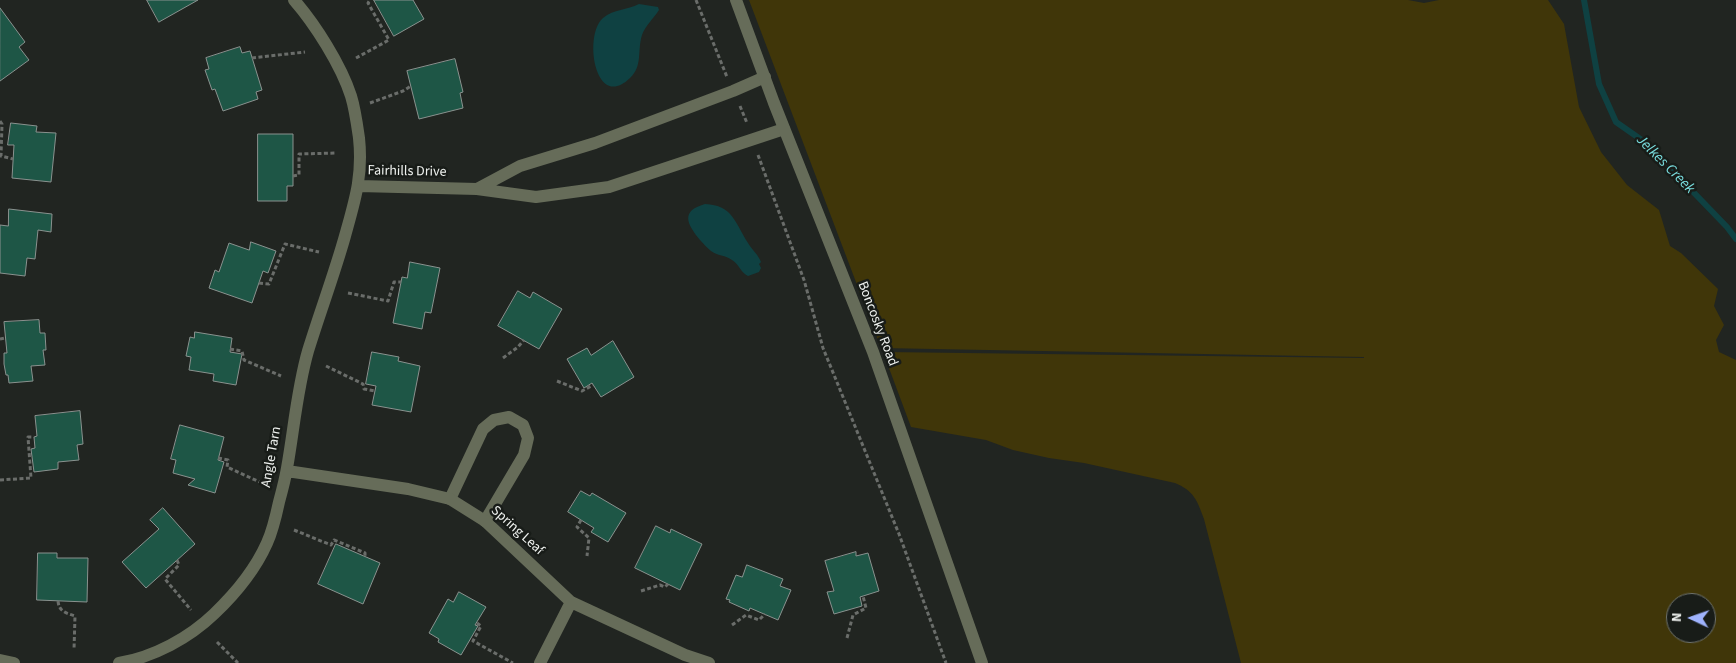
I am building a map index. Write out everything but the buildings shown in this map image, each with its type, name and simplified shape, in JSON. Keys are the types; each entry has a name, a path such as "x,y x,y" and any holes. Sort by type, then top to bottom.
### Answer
{"street":[{"name":"Fairhills Drive","path":"294,0 306,13 338,65 351,96 359,137 359,186 478,189 536,197 610,187 784,129"},
{"name":"Boncosky Road","path":"736,0 784,129 873,352 982,663"},
{"path":"478,189 520,166 596,143 765,77"},
{"name":"Angle Tarn","path":"119,663 153,653 202,625 226,603 248,576 267,544 287,470 295,411 308,353 359,186"},
{"path":"450,499 483,429 494,420 509,417 523,425 528,438 524,454 485,521"},
{"name":"Spring Leaf","path":"287,470 408,489 450,499 485,521 572,602 685,655 709,663"},
{"path":"540,663 572,602"},
{"path":"0,660 14,663"}],"path":[{"path":"356,58 389,40 368,3 370,0"},
{"path":"696,0 752,139 804,280 823,348 899,534 946,663"},
{"path":"252,58 305,52"},
{"path":"370,103 403,91 411,86"},
{"path":"0,121 2,124 1,156 13,158"},
{"path":"293,176 299,175 299,154 336,153"},
{"path":"259,283 269,284 285,244 319,252"},
{"path":"348,293 388,301 394,282 401,282"},
{"path":"0,339 5,338"},
{"path":"503,358 524,340"},
{"path":"230,349 242,351 244,360 281,376"},
{"path":"326,366 362,384 364,389 374,391"},
{"path":"557,381 582,391 593,385"},
{"path":"0,480 31,478 28,437 34,436"},
{"path":"218,458 228,460 227,467 264,484"},
{"path":"581,520 577,527 589,538 587,556"},
{"path":"294,530 332,545 334,540 365,553 365,557"},
{"path":"177,560 180,565 165,579 191,610"},
{"path":"641,591 668,584"},
{"path":"847,638 853,614 866,608 863,596"},
{"path":"58,601 58,607 63,612 75,616 74,650"},
{"path":"732,625 746,615 759,620 765,614"},
{"path":"477,623 481,626 473,641 513,663"},
{"path":"217,642 238,663"}],"shaded area":[{"path":"749,0 1408,0 1424,3 1439,0 1548,0 1564,24 1579,107 1601,152 1627,185 1659,210 1670,246 1681,253 1718,289 1714,306 1724,325 1716,340 1719,352 1736,360 1736,663 1241,663 1204,519 1197,501 1187,489 1175,483 1013,450 986,440 911,427 883,352 1364,357 881,348"}],"water":[{"path":"639,4 658,7 659,10 643,32 637,68 630,78 618,86 608,85 601,78 596,67 594,39 597,27 607,15"},
{"path":"705,204 722,208 732,216 760,259 761,262 759,264 761,268 759,272 748,276 734,262 727,257 713,253 700,240 688,219 692,210"}],"waterway":[{"name":"Jelkes Creek","path":"1584,0 1599,84 1616,122 1646,143 1727,227 1736,239"}]}
